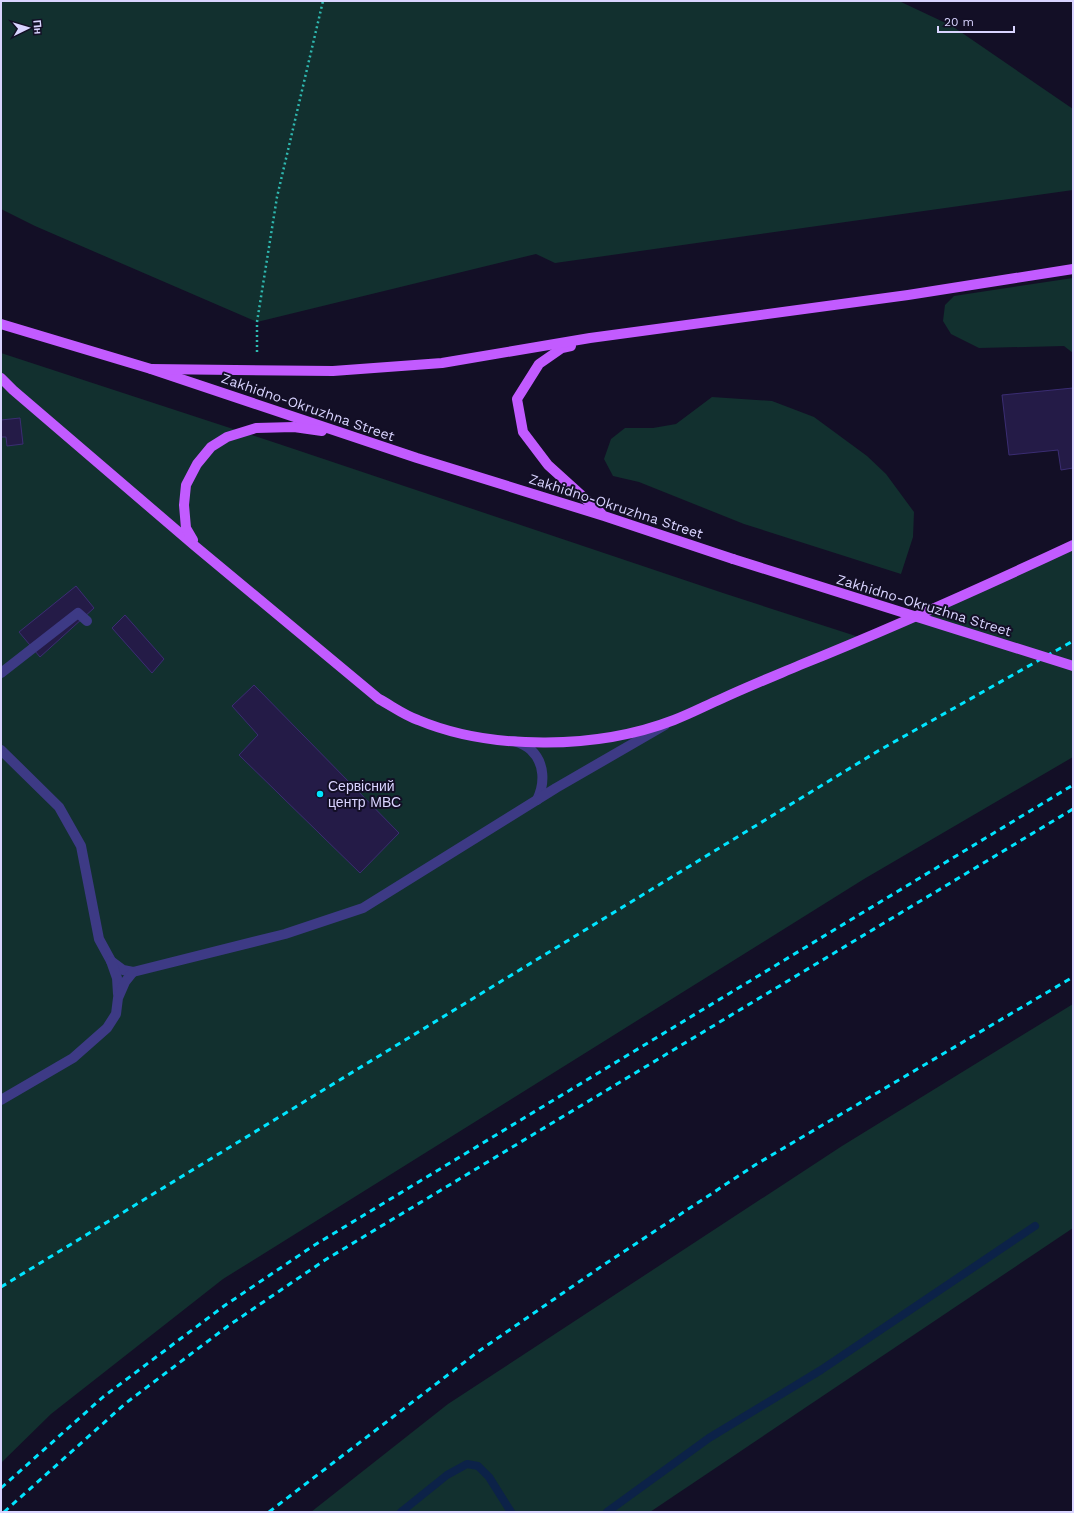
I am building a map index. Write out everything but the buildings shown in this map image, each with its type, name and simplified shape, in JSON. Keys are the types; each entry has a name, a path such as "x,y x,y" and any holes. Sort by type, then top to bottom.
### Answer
{"main road":[{"path":"1,324 151,369 333,371 442,363 621,334 908,295 1073,269"},
{"path":"604,516 548,465 522,432 517,399 539,364 562,348 621,334"},
{"name":"Zakhidno-Okruzhna Street","path":"151,369 417,458 604,516 733,559 1073,666"},
{"path":"1,378 13,390 196,546 379,698 417,720 452,732 489,739 544,743 596,739 630,733 673,720 865,639 1073,545"},
{"path":"196,546 186,528 184,505 186,485 197,464 210,447 227,437 256,428 294,428 345,434"}],"lane":[{"path":"1,673 78,613 87,621"},
{"path":"111,961 123,970 133,972 285,934 363,908 537,800 673,720"},
{"path":"514,741 530,749 539,760 543,783 542,791 537,800"},
{"path":"1,750 59,807 81,846 99,939 111,961 117,978 118,998 116,1014 108,1028 73,1058 1,1100"},
{"path":"118,998 125,982 133,972"}],"path":[{"path":"257,370 258,322 277,197 322,1"}],"green space":[{"path":"1,1 899,1 952,26 1073,109 1073,190 555,263 536,254 257,322 35,226 1,209"},
{"path":"1073,278 1073,353 1064,346 979,348 951,334 943,321 945,305 954,296"},
{"path":"1,353 865,639 1073,545 1073,757 864,879 223,1279 51,1414 1,1463"},
{"path":"712,397 772,401 814,417 867,456 886,474 914,512 913,537 901,574 744,524 639,482 613,476 604,459 611,439 625,428 653,428 676,424"},
{"path":"1073,1004 1073,1228 650,1512 311,1512 448,1404 842,1146"}],"waterway":[{"path":"607,1512 709,1438 821,1370 1035,1226"},
{"path":"401,1512 447,1475 467,1464 478,1466 489,1477 511,1512"}],"railway":[{"path":"1,1287 878,751 1073,641"},
{"path":"1,1488 103,1397 224,1306 313,1246 1073,785"},
{"path":"4,1512 126,1403 228,1326 325,1260 1073,809"},
{"path":"269,1512 479,1351 602,1266 755,1165 1073,977"}],"place":[{"name":"Сервісний центр МВС","path":"320,794"}]}
